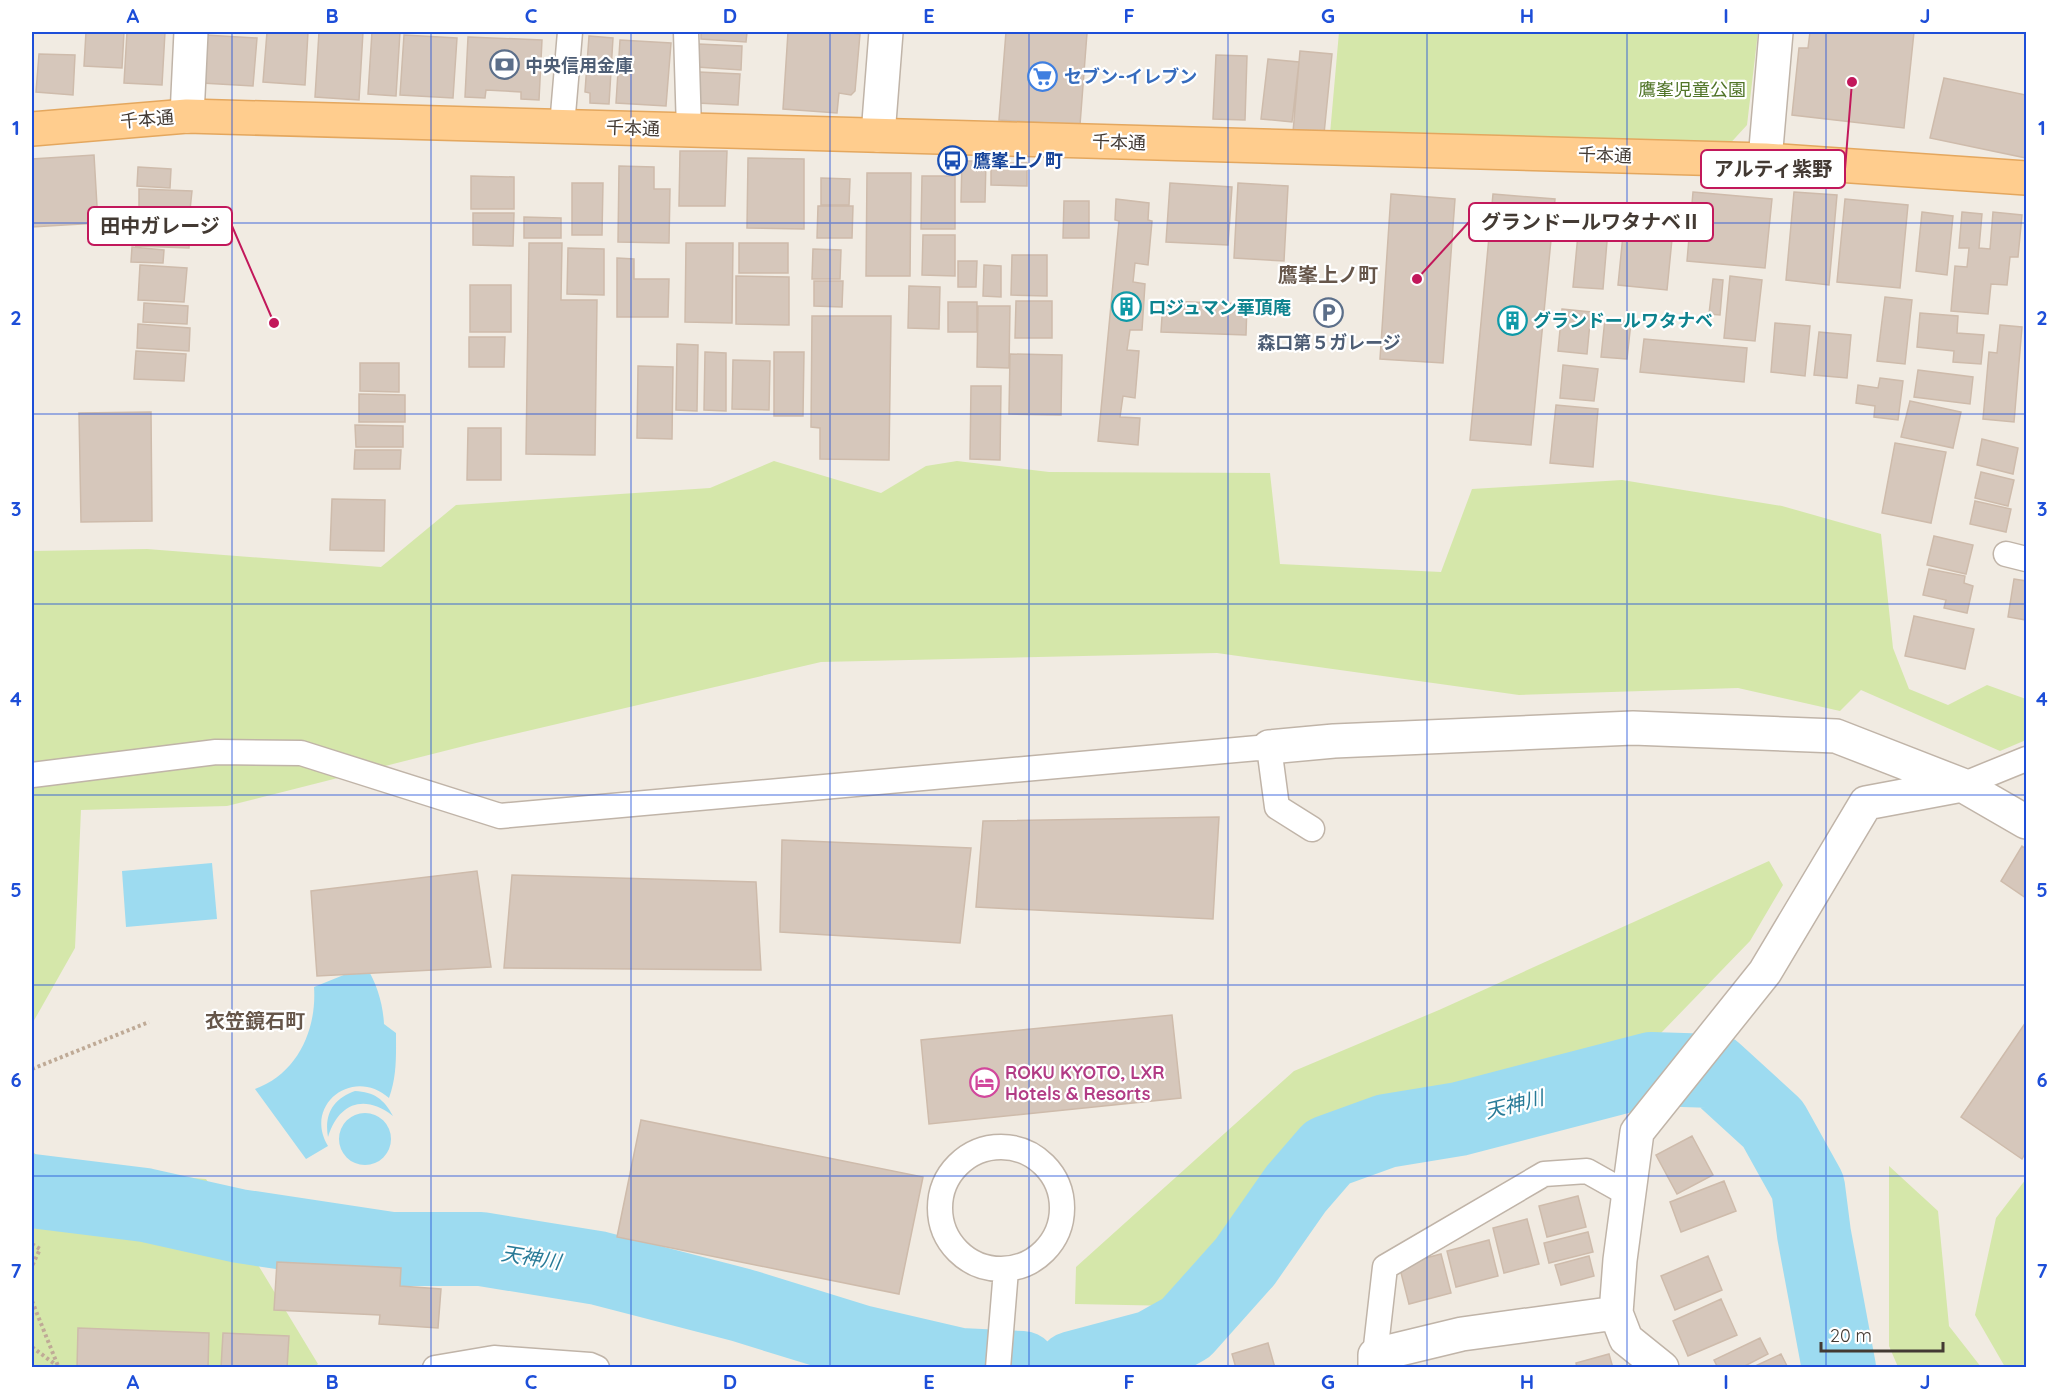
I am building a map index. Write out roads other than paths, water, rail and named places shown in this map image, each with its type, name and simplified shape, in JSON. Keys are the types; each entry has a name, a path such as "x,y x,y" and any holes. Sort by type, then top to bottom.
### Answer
{"main road":[{"name":"千本通","path":"32,129 187,116 1765,160 2026,178"}],"street":[{"path":"187,116 191,32"},
{"path":"878,135 886,32"},
{"path":"1765,160 1776,32"},
{"path":"1269,747 1334,741 1633,728 1836,736 1962,785 2026,822"},
{"path":"1657,1366 1626,1339 1616,1313 1620,1260 1637,1132 1765,972 1866,803 1962,785"},
{"path":"1375,1361 1462,1334 1616,1313"}],"lane":[{"path":"562,126 570,32"},
{"path":"686,32 689,130"},
{"path":"32,775 216,752 301,753 500,816 1269,747 1277,807 1312,829"},
{"path":"1962,785 2026,759"},
{"path":"997,1146 1029,1152 1053,1173 1063,1204 1057,1236 1036,1260 1006,1270 975,1264 950,1244 940,1213 946,1182 967,1157 997,1146"},
{"path":"1375,1361 1385,1267 1544,1174 1587,1171 1628,1194"},
{"path":"998,1368 1006,1270"},
{"path":"435,1368 494,1358 590,1365 597,1368"}],"water":[{"path":"212,863 217,919 126,927 122,871"},
{"path":"366,966 379,994 384,1024 396,1033 396,1066 392,1090 389,1098 375,1089 361,1086 347,1088 336,1095 327,1104 322,1117 322,1131 328,1146 306,1159 255,1089 282,1073 301,1048 312,1019 314,987"},
{"path":"355,1091 368,1093 378,1098 393,1116 373,1105 354,1105 339,1116 328,1137 327,1121 332,1108 341,1098"},
{"path":"360,1113 370,1113 384,1120 391,1139 384,1158 370,1165 360,1165 350,1161 343,1154 339,1144 339,1134 343,1124 350,1117"}],"waterway":[{"name":"天神川","path":"1073,1368 1152,1347 1186,1328 1245,1262 1296,1189 1328,1152 1386,1131 1459,1119 1651,1069 1715,1071 1773,1124 1808,1187 1814,1234 1839,1368"},
{"name":"天神川","path":"32,1191 145,1205 239,1226 392,1249 481,1249 598,1268 741,1305 861,1342 960,1365 1022,1368"}],"place":[{"name":"中央信用金庫","path":"504,65"},
{"name":"セブン-イレブン","path":"1043,76"},
{"name":"アルティ紫野","path":"1852,82"},
{"name":"鷹峯上ノ町","path":"952,160"},
{"name":"グランドールワタナベⅡ","path":"1417,279"},
{"name":"ロジュマン華頂庵","path":"1127,307"},
{"name":"森口第５ガレージ","path":"1329,313"},
{"name":"グランドールワタナベ","path":"1512,320"},
{"name":"田中ガレージ","path":"274,323"},
{"name":"ROKU KYOTO, LXR Hotels & Resorts","path":"984,1082"}],"district":[{"name":"鷹峯上ノ町","path":"1328,274"},
{"name":"衣笠鏡石町","path":"255,1020"}],"park label":[{"name":"鷹峯児童公園","path":"1692,89"}]}
